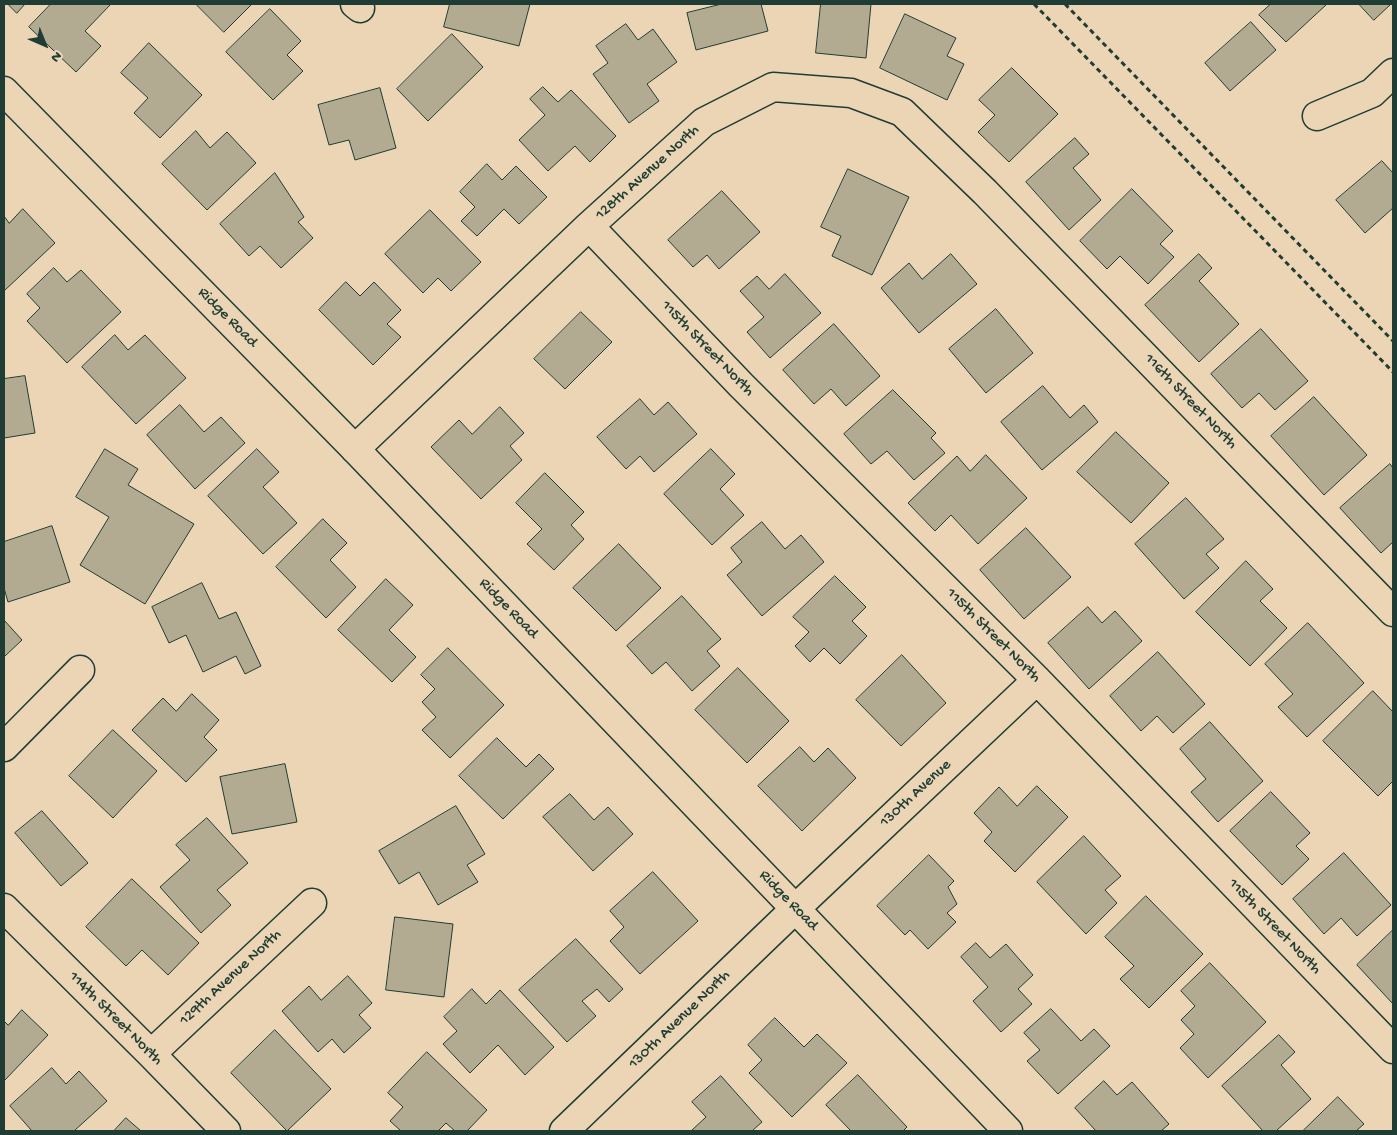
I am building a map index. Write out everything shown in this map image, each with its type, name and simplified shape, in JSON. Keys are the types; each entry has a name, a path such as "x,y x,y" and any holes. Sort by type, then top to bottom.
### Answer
{"street":[{"path":"1317,116 1372,93 1393,72"},
{"name":"128th Avenue North","path":"355,448 589,226 704,122 773,87 851,93 902,112 985,192"},
{"name":"Ridge Road","path":"4,91 355,448 1008,1131"},
{"name":"116th Street North","path":"985,192 1393,612"},
{"name":"115th Street North","path":"589,226 748,392 1037,680 1393,1049"},
{"path":"4,747 80,670"},
{"name":"130th Avenue","path":"795,909 1037,680"},
{"name":"129th Avenue North","path":"151,1054 312,903"},
{"name":"114th Street North","path":"4,908 226,1131"},
{"name":"130th Avenue North","path":"564,1131 795,909"}],"path":[{"path":"1034,4 1393,372"},
{"path":"1065,4 1393,341"}],"building":[{"path":"8,4 25,4 17,13"},
{"path":"51,4 111,4 85,31 101,46 76,72 29,27"},
{"path":"196,4 252,4 224,32"},
{"path":"450,4 530,4 519,46 444,27"},
{"path":"722,4 761,4 768,31 696,50 687,13"},
{"path":"821,4 871,4 866,58 816,53"},
{"path":"1271,4 1327,4 1286,42 1259,15"},
{"path":"1359,4 1391,4 1374,20"},
{"path":"270,9 301,41 287,55 303,71 273,100 226,52"},
{"path":"905,14 956,38 947,56 964,64 947,100 880,68"},
{"path":"1251,22 1276,50 1230,91 1205,63"},
{"path":"626,24 638,40 653,29 677,62 647,84 659,101 629,123 593,74 608,63 596,46"},
{"path":"452,34 483,67 428,121 397,89"},
{"path":"149,43 202,95 160,138 134,113 148,98 121,73"},
{"path":"1012,68 1058,114 1009,162 978,132 995,115 979,100"},
{"path":"543,87 558,102 571,90 616,136 590,162 575,146 548,171 519,140 545,115 530,99"},
{"path":"380,88 396,148 355,160 349,140 329,145 318,105"},
{"path":"196,131 210,148 227,132 256,163 207,210 162,164"},
{"path":"1075,138 1089,154 1073,168 1101,200 1069,230 1026,182"},
{"path":"1382,161 1393,173 1393,208 1365,233 1336,200"},
{"path":"487,164 502,180 516,166 547,197 519,224 504,209 477,236 461,221 475,207 460,192"},
{"path":"848,169 909,197 872,275 832,256 841,236 821,227"},
{"path":"275,173 304,217 298,222 313,238 281,268 260,246 249,256 220,224"},
{"path":"1132,189 1173,231 1160,244 1174,257 1148,284 1120,256 1107,269 1080,241"},
{"path":"722,191 760,232 719,269 707,255 693,267 668,240"},
{"path":"23,209 55,243 4,291 4,216 9,223"},
{"path":"430,210 481,262 451,291 438,278 423,293 385,254"},
{"path":"951,254 977,284 919,333 881,288 909,263 922,279"},
{"path":"1199,254 1212,268 1199,281 1239,324 1199,362 1145,305"},
{"path":"54,268 67,282 81,270 121,312 67,363 27,321 40,308 27,294"},
{"path":"785,274 821,313 770,358 747,332 764,317 740,291 757,276 769,289"},
{"path":"346,282 360,296 374,282 401,310 387,324 401,337 373,365 319,310"},
{"path":"996,309 1033,353 986,393 949,349"},
{"path":"581,312 612,342 565,389 534,359"},
{"path":"834,324 880,376 846,406 831,389 814,404 783,370"},
{"path":"1261,329 1308,381 1275,410 1259,393 1242,408 1211,374"},
{"path":"115,335 128,350 145,335 186,378 136,424 82,367"},
{"path":"25,376 35,433 4,438 4,379"},
{"path":"1043,386 1070,418 1084,405 1098,422 1042,470 1001,422"},
{"path":"893,390 936,433 931,438 945,453 914,480 887,451 871,464 844,434"},
{"path":"1314,397 1367,455 1324,495 1271,436"},
{"path":"640,399 654,415 668,402 697,434 654,472 640,456 626,469 597,437"},
{"path":"180,405 204,432 221,417 245,443 195,489 147,435"},
{"path":"500,407 524,433 510,446 522,460 481,499 431,447 459,420 472,434"},
{"path":"1116,432 1169,483 1131,523 1077,472"},
{"path":"105,449 138,469 128,485 194,524 145,604 80,565 109,517 76,497"},
{"path":"257,449 279,472 263,487 297,523 263,554 208,496"},
{"path":"711,449 735,474 720,489 744,515 712,545 664,494"},
{"path":"986,455 1027,498 978,544 951,515 935,531 908,503 957,456 970,471"},
{"path":"1390,464 1393,468 1393,542 1381,553 1340,508"},
{"path":"545,473 584,512 571,525 584,539 554,570 527,544 542,529 516,503"},
{"path":"1186,498 1224,539 1206,554 1219,568 1184,599 1135,544"},
{"path":"323,519 347,543 330,560 356,587 326,618 276,567"},
{"path":"762,522 785,549 801,535 824,562 762,616 727,575 742,562 731,548"},
{"path":"52,526 70,582 8,602 4,588 4,542"},
{"path":"1026,528 1071,577 1024,619 980,570"},
{"path":"619,544 661,588 616,631 573,588"},
{"path":"1246,561 1273,589 1260,601 1287,628 1250,666 1196,612"},
{"path":"835,576 866,607 852,621 867,636 840,664 824,648 810,662 795,646 809,632 793,617"},
{"path":"386,579 413,605 389,630 416,657 392,682 338,630"},
{"path":"202,583 219,619 236,612 261,666 245,674 236,656 203,672 186,635 169,643 152,607"},
{"path":"682,596 721,639 707,651 720,666 692,691 666,662 652,674 627,646"},
{"path":"1088,607 1102,623 1115,611 1142,641 1089,689 1048,643"},
{"path":"4,620 22,640 4,657"},
{"path":"1308,623 1364,683 1307,737 1278,707 1293,694 1265,664"},
{"path":"448,648 504,705 450,758 422,730 436,717 422,702 435,689 421,675"},
{"path":"1158,652 1205,704 1173,733 1157,716 1141,731 1110,696"},
{"path":"902,655 946,703 901,746 856,700"},
{"path":"738,668 789,721 747,763 695,710"},
{"path":"1373,691 1393,712 1393,781 1378,796 1323,741"},
{"path":"192,694 219,720 204,737 217,750 186,782 132,730 163,698 176,711"},
{"path":"1210,722 1263,781 1218,822 1191,792 1206,779 1180,749"},
{"path":"113,730 157,771 113,818 69,776"},
{"path":"497,738 526,767 539,754 554,769 503,819 459,776"},
{"path":"800,747 814,762 828,748 856,778 802,831 758,786"},
{"path":"285,764 297,822 232,834 220,777"},
{"path":"1037,786 1068,817 1015,872 984,841 992,832 974,813 999,787 1017,806"},
{"path":"1271,792 1310,833 1296,846 1309,859 1282,885 1230,831"},
{"path":"570,794 594,820 608,807 633,834 593,871 543,817"},
{"path":"456,806 485,854 467,865 478,882 438,905 419,872 399,884 379,851"},
{"path":"42,811 88,863 61,886 15,833"},
{"path":"207,818 248,863 217,890 231,905 201,933 160,887 190,860 176,845"},
{"path":"1084,836 1121,876 1105,890 1117,903 1086,934 1037,882"},
{"path":"1344,853 1391,905 1357,936 1341,918 1324,934 1293,899"},
{"path":"929,855 954,881 948,887 957,904 947,913 956,922 928,949 910,930 905,935 877,906"},
{"path":"653,872 698,921 640,974 610,941 624,927 610,911"},
{"path":"132,879 199,943 168,975 142,950 126,966 86,927"},
{"path":"1146,896 1203,954 1149,1008 1120,979 1134,966 1105,937"},
{"path":"395,917 453,924 444,997 386,990"},
{"path":"1393,930 1393,1004 1357,965"},
{"path":"576,939 623,989 609,1002 597,989 582,1001 596,1016 567,1042 519,990"},
{"path":"976,943 990,958 1006,944 1033,975 1018,989 1032,1004 1001,1032 973,1001 988,987 961,957"},
{"path":"1210,963 1266,1022 1208,1078 1180,1048 1194,1034 1181,1020 1195,1006 1181,991"},
{"path":"348,976 372,1003 359,1015 371,1028 344,1053 332,1039 318,1052 282,1011 309,986 321,1000"},
{"path":"472,989 486,1004 500,990 554,1047 525,1075 498,1045 470,1073 443,1044 457,1031 444,1017"},
{"path":"1051,1009 1081,1041 1094,1029 1110,1046 1058,1094 1027,1061 1040,1050 1024,1033"},
{"path":"22,1010 48,1035 4,1081 4,1021 8,1025"},
{"path":"775,1018 804,1047 817,1034 847,1063 792,1117 749,1073 762,1060 748,1045"},
{"path":"275,1030 331,1089 287,1131 231,1073"},
{"path":"1279,1035 1295,1052 1281,1065 1311,1099 1276,1131 1263,1131 1222,1086"},
{"path":"427,1052 487,1110 467,1131 455,1131 446,1123 438,1131 401,1131 390,1121 403,1107 388,1093"},
{"path":"52,1068 66,1084 79,1071 107,1101 74,1131 32,1131 10,1106"},
{"path":"858,1075 907,1127 903,1131 851,1131 826,1105"},
{"path":"721,1076 762,1122 752,1131 691,1131 706,1117 692,1102"},
{"path":"1104,1081 1117,1095 1132,1082 1169,1124 1161,1131 1096,1131 1075,1108"},
{"path":"1338,1097 1364,1124 1356,1131 1303,1131"},
{"path":"126,1118 141,1131 114,1131"}]}
